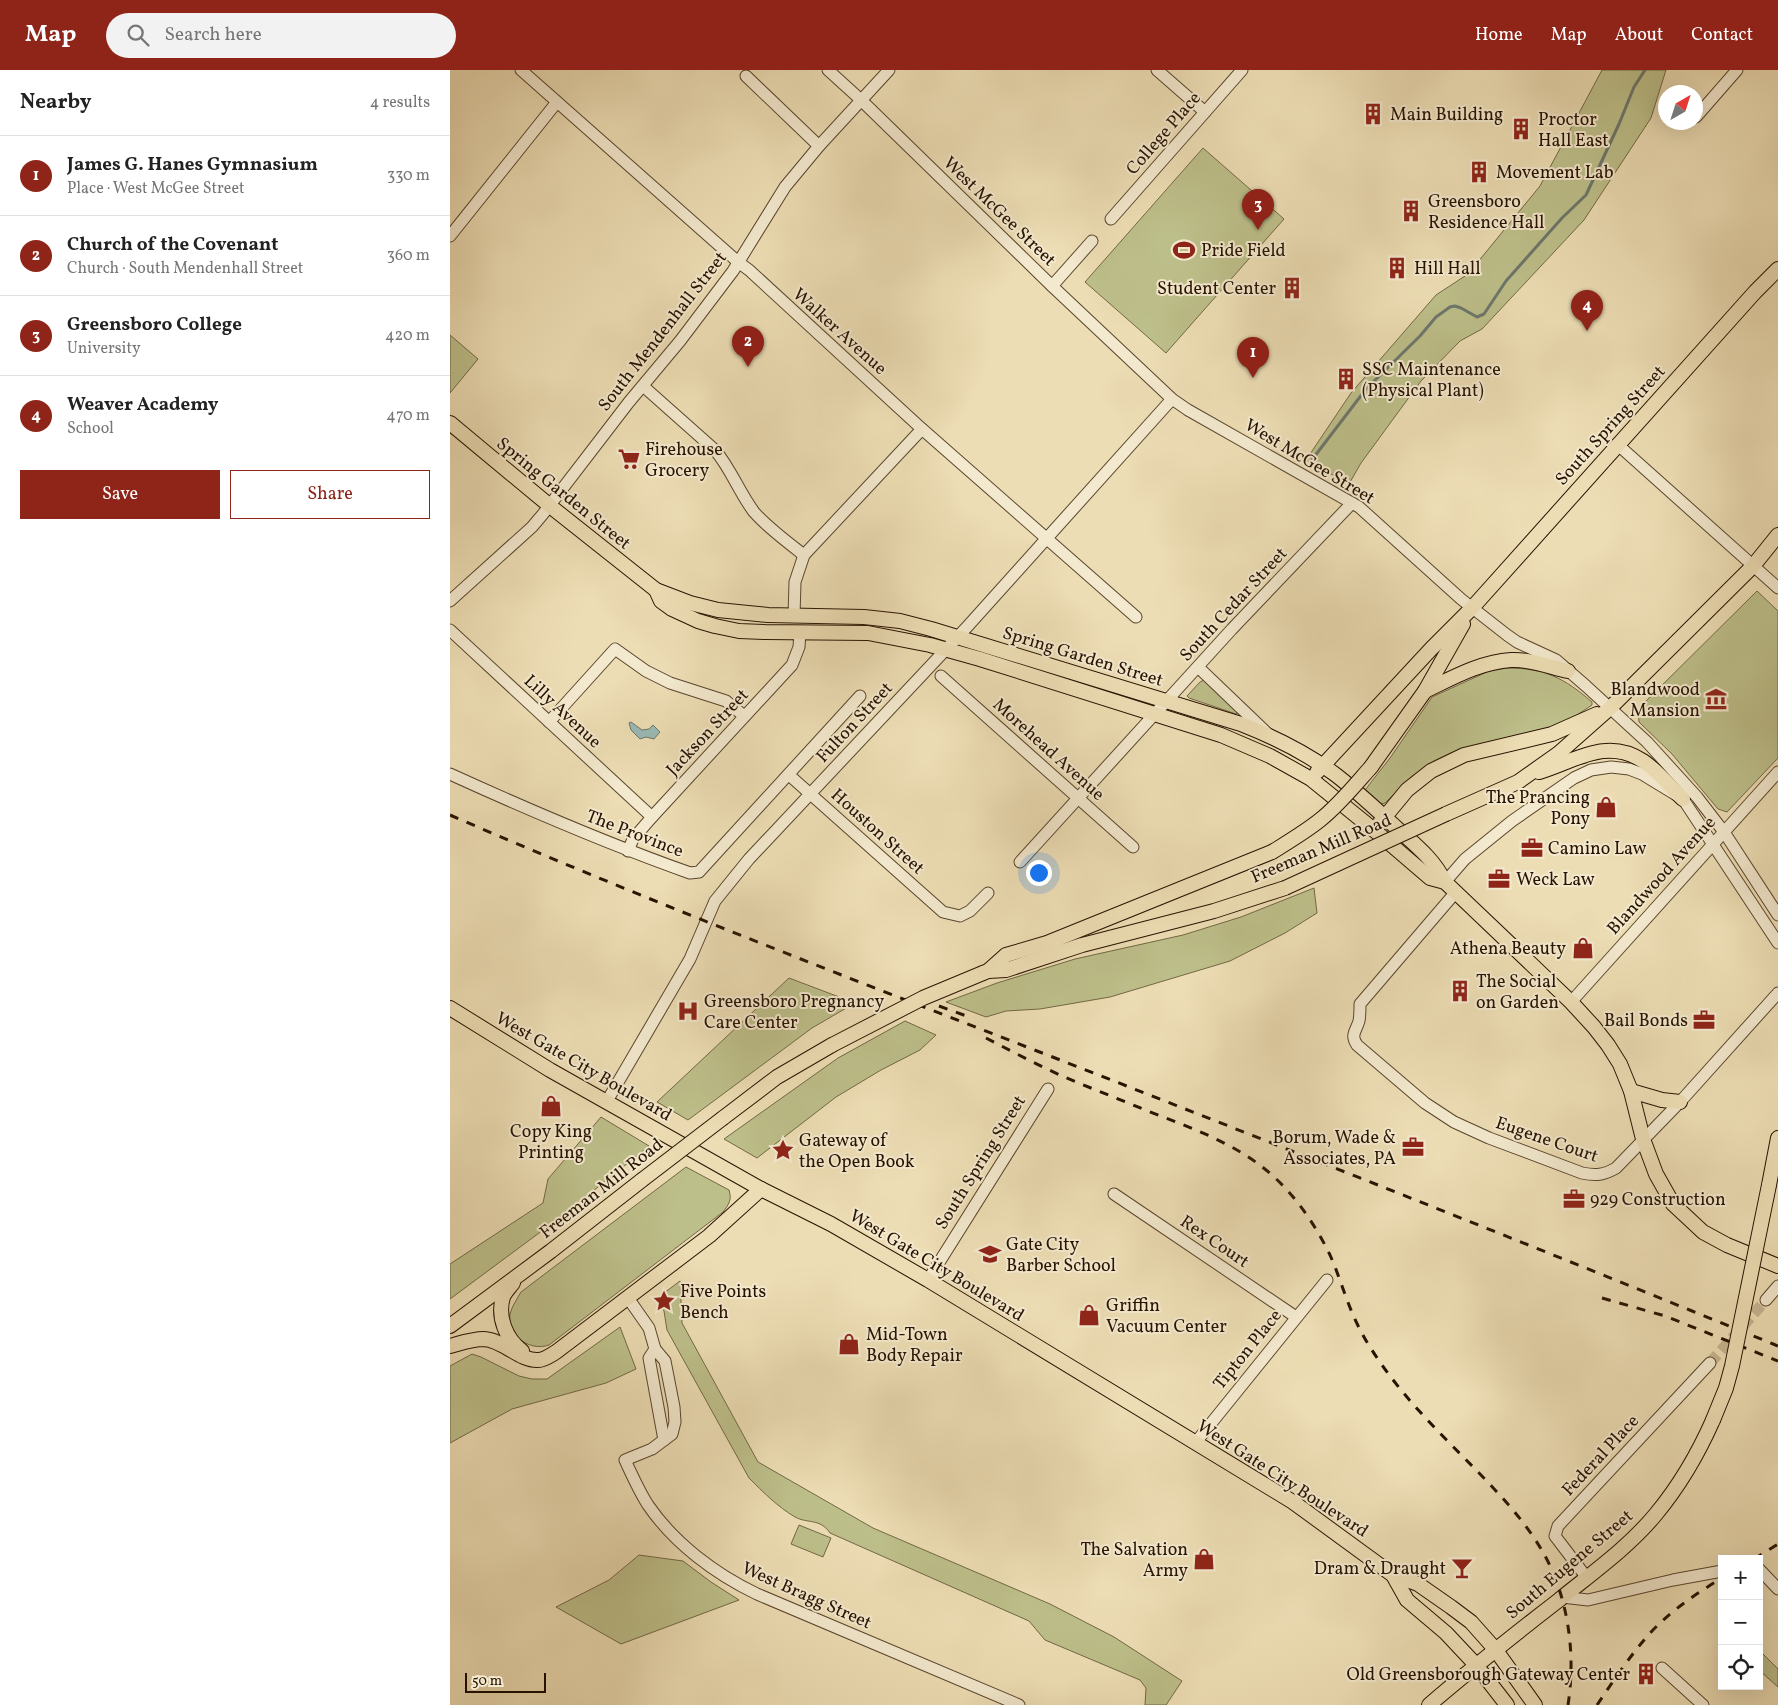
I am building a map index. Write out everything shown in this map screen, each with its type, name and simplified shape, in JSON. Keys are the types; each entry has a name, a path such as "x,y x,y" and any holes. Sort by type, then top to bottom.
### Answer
{"main road":[{"name":"South Spring Street","path":"1472,608 1617,444 1778,269"},
{"name":"Spring Garden Street","path":"450,423 550,506 656,590 690,603 718,610 794,616 864,617 900,621 1241,724 1269,736 1322,766 1336,775 1385,817 1438,867 1445,882 1455,893 1571,1002 1594,1027 1620,1064 1631,1091 1656,1174 1673,1204 1703,1232 1727,1245 1778,1266"},
{"name":"Freeman Mill Road","path":"450,1326 777,1077 832,1045 923,998 986,972 1006,970 1082,945 1214,911 1285,888 1518,782 1559,754 1611,708 1752,566 1778,535"},
{"name":"Spring Garden Street","path":"656,590 661,601 672,609 698,621 716,626 739,630 868,633 930,645 1221,735 1249,746 1311,779 1430,878 1445,882"},
{"name":"Freeman Mill Road","path":"986,972 1006,954 1047,943 1272,852 1299,836 1321,819 1346,795 1370,767 1425,691 1472,608"},
{"path":"1311,779 1431,649 1472,608"},
{"path":"1425,691 1488,663 1512,660 1530,662 1568,671"},
{"path":"1374,830 1407,790 1431,771 1464,755 1552,734 1611,708"},
{"path":"1529,775 1563,765 1594,751 1614,750 1643,760 1683,799"},
{"name":"West Gate City Boulevard","path":"450,1008 550,1070 761,1189 831,1224 928,1280 1293,1502 1393,1574 1418,1584 1471,1622 1495,1650 1535,1705"},
{"path":"1631,1091 1662,1100 1680,1102"},
{"name":"South Eugene Street","path":"1429,1705 1476,1665 1617,1553 1655,1515 1691,1464 1713,1420 1726,1388 1732,1366 1778,1138"},
{"path":"450,1346 486,1339 523,1356 538,1360 556,1352 709,1236 761,1189"},
{"path":"520,1274 503,1296 501,1316 506,1334 520,1350 538,1360"},
{"name":"West Gate City Boulevard","path":"1393,1574 1407,1600 1446,1633 1476,1665 1507,1705"}],"street":[{"name":"Walker Avenue","path":"521,70 749,270 922,429 1136,617"},
{"name":"West McGee Street","path":"828,70 1172,399 1188,410 1352,503 1367,514 1472,608 1506,635 1556,660 1611,708 1666,762 1724,832 1778,916"},
{"name":"South Mendenhall Street","path":"450,601 532,527 550,506 629,402 689,330 733,271 785,187 819,146 889,70"},
{"path":"1157,70 1205,112"},
{"name":"College Place","path":"1111,219 1242,70"},
{"path":"1703,109 1737,70"},
{"path":"746,76 819,146"},
{"path":"450,236 557,102"},
{"path":"1052,286 1092,241"},
{"path":"643,386 715,450 724,461 739,489 755,512 804,555"},
{"name":"Fulton Street","path":"607,1101 690,959 715,901 749,860 958,638 1172,399"},
{"path":"794,616 795,582 804,555 922,429"},
{"path":"1617,444 1778,588"},
{"name":"South Cedar Street","path":"1020,862 1232,629 1352,503"},
{"name":"Lilly Avenue","path":"450,630 652,817"},
{"name":"Jackson Street","path":"628,851 633,839 652,817 792,665 799,647 800,632"},
{"path":"550,722 615,649 646,671 670,684 726,700 744,716"},
{"path":"1198,667 1269,736"},
{"name":"Morehead Avenue","path":"942,676 1133,847"},
{"name":"The Province","path":"450,774 628,851 690,873 699,872 860,696"},
{"path":"1445,882 1465,860 1512,821 1574,778 1591,770 1611,767 1629,769 1642,774 1683,799 1778,943"},
{"name":"Blandwood Avenue","path":"1571,1002 1778,772"},
{"name":"Houston Street","path":"789,775 943,912 960,916 970,911 988,893"},
{"name":"Eugene Court","path":"1455,893 1360,1004 1359,1021 1353,1036 1357,1045 1443,1116 1469,1130 1582,1173 1595,1176 1606,1174 1616,1168 1680,1102 1778,993"},
{"name":"South Spring Street","path":"928,1280 1048,1089"},
{"name":"Rex Court","path":"1114,1194 1296,1317"},
{"name":"Tipton Place","path":"1196,1442 1327,1280"},
{"path":"1766,1300 1778,1286"},
{"path":"628,1298 649,1328 655,1349 665,1361 676,1422 672,1434 664,1440 649,1358 655,1349"},
{"name":"Federal Place","path":"1587,1578 1555,1536 1558,1526 1710,1363"},
{"path":"654,1391 670,1387"},
{"name":"West Bragg Street","path":"664,1440 652,1449 625,1460 648,1504 692,1552 737,1584 1019,1705"},
{"path":"1562,1597 1588,1600 1718,1572"},
{"path":"1763,1573 1778,1589"},
{"path":"1662,1668 1703,1705"}],"green space":[{"path":"1602,70 1666,70 1661,85 1658,85 1658,96 1651,118 1584,220 1482,329 1460,341 1421,381 1361,463 1349,484 1306,460 1351,393 1436,295 1468,274 1540,186"},
{"name":"Pride Field","path":"1203,148 1284,219 1166,353 1085,282"},
{"path":"450,335 478,359 450,393"},
{"path":"1757,591 1778,611 1778,758 1727,812 1718,809 1672,754 1639,722 1638,709"},
{"path":"1507,668 1532,670 1553,676 1582,694 1592,702 1592,705 1562,725 1453,752 1434,761 1411,777 1385,803 1381,804 1365,790 1390,758 1432,697 1489,671"},
{"path":"1204,680 1238,712 1236,714 1187,696"},
{"path":"1314,888 1317,913 1285,933 1230,961 1110,997 1040,1009 1006,1011 986,1017 946,1002 997,983 1075,959 1183,935 1241,917"},
{"path":"789,978 855,1003 812,1028 688,1120 657,1102"},
{"path":"905,1021 936,1035 920,1050 881,1070 836,1097 757,1158 724,1139 838,1058"},
{"path":"601,1117 649,1146 562,1216 450,1299 450,1264 543,1203 548,1179"},
{"path":"686,1167 729,1190 729,1202 723,1212 549,1345 534,1346 521,1340 512,1329 510,1314 521,1292"},
{"path":"680,1281 682,1323 758,1462 873,1528 1050,1604 1114,1637 1182,1681 1166,1705 1145,1705 1146,1688 1140,1680 1045,1640 1029,1621 830,1533 818,1523 795,1517 771,1499 749,1478 667,1330 664,1311 656,1299"},
{"path":"620,1327 636,1369 606,1383 512,1409 450,1443 450,1366 472,1354 519,1376 532,1379 547,1379"},
{"path":"799,1525 831,1538 823,1557 791,1544"},
{"path":"639,1555 683,1561 739,1600 621,1644 556,1607 609,1580"},
{"path":"1763,1654 1778,1669 1778,1687 1763,1674"}],"water":[{"path":"631,722 642,730 649,729 653,725 660,732 654,739 646,737 640,739 631,730 629,723"}],"waterway":[{"path":"1311,461 1366,389 1420,336 1436,317 1450,307 1455,306 1477,317 1484,314 1506,281 1562,218 1586,195 1634,87 1645,70"}],"tunnel":[{"path":"1710,1363 1766,1300"}],"railway":[{"path":"450,815 599,878 749,938 1323,1163 1778,1346"},
{"path":"939,1006 972,1018"},
{"path":"986,1038 1062,1076 1196,1130 1228,1145 1243,1153 1269,1172 1290,1193 1308,1217 1323,1242 1357,1323 1380,1362 1414,1406 1510,1506 1529,1530 1545,1556 1558,1586 1567,1619 1571,1654 1568,1705"},
{"path":"1602,1298 1665,1316 1778,1361"},
{"path":"1760,1555 1778,1544"},
{"path":"1597,1705 1630,1658 1652,1631 1685,1602 1718,1581"}],"place":[{"name":"Main Building","path":"1373,114"},
{"name":"Proctor Hall East","path":"1521,129"},
{"name":"Movement Lab","path":"1479,172"},
{"name":"Greensboro Residence Hall","path":"1411,211"},
{"name":"Greensboro College","path":"1258,230"},
{"name":"Pride Field","path":"1184,250"},
{"name":"Hill Hall","path":"1397,268"},
{"name":"Student Center","path":"1292,288"},
{"name":"Weaver Academy","path":"1587,331"},
{"name":"Church of the Covenant","path":"748,367"},
{"name":"James G. Hanes Gymnasium","path":"1253,378"},
{"name":"SSC Maintenance (Physical Plant)","path":"1346,379"},
{"name":"Firehouse Grocery","path":"629,459"},
{"name":"Blandwood Mansion","path":"1716,699"},
{"name":"The Prancing Pony","path":"1606,807"},
{"name":"Camino Law","path":"1532,848"},
{"name":"Weck Law","path":"1499,879"},
{"name":"Athena Beauty","path":"1583,948"},
{"name":"The Social on Garden","path":"1460,991"},
{"name":"Greensboro Pregnancy Care Center","path":"688,1011"},
{"name":"Bail Bonds","path":"1704,1020"},
{"name":"Copy King Printing","path":"551,1106"},
{"name":"Borum, Wade & Associates, PA","path":"1413,1147"},
{"name":"Gateway of the Open Book","path":"783,1150"},
{"name":"929 Construction","path":"1574,1199"},
{"name":"Gate City Barber School","path":"990,1254"},
{"name":"Five Points Bench","path":"664,1301"},
{"name":"Griffin Vacuum Center","path":"1089,1315"},
{"name":"Mid-Town Body Repair","path":"849,1344"},
{"name":"The Salvation Army","path":"1204,1559"},
{"name":"Dram & Draught","path":"1462,1568"},
{"name":"Old Greensborough Gateway Center","path":"1646,1674"}]}
